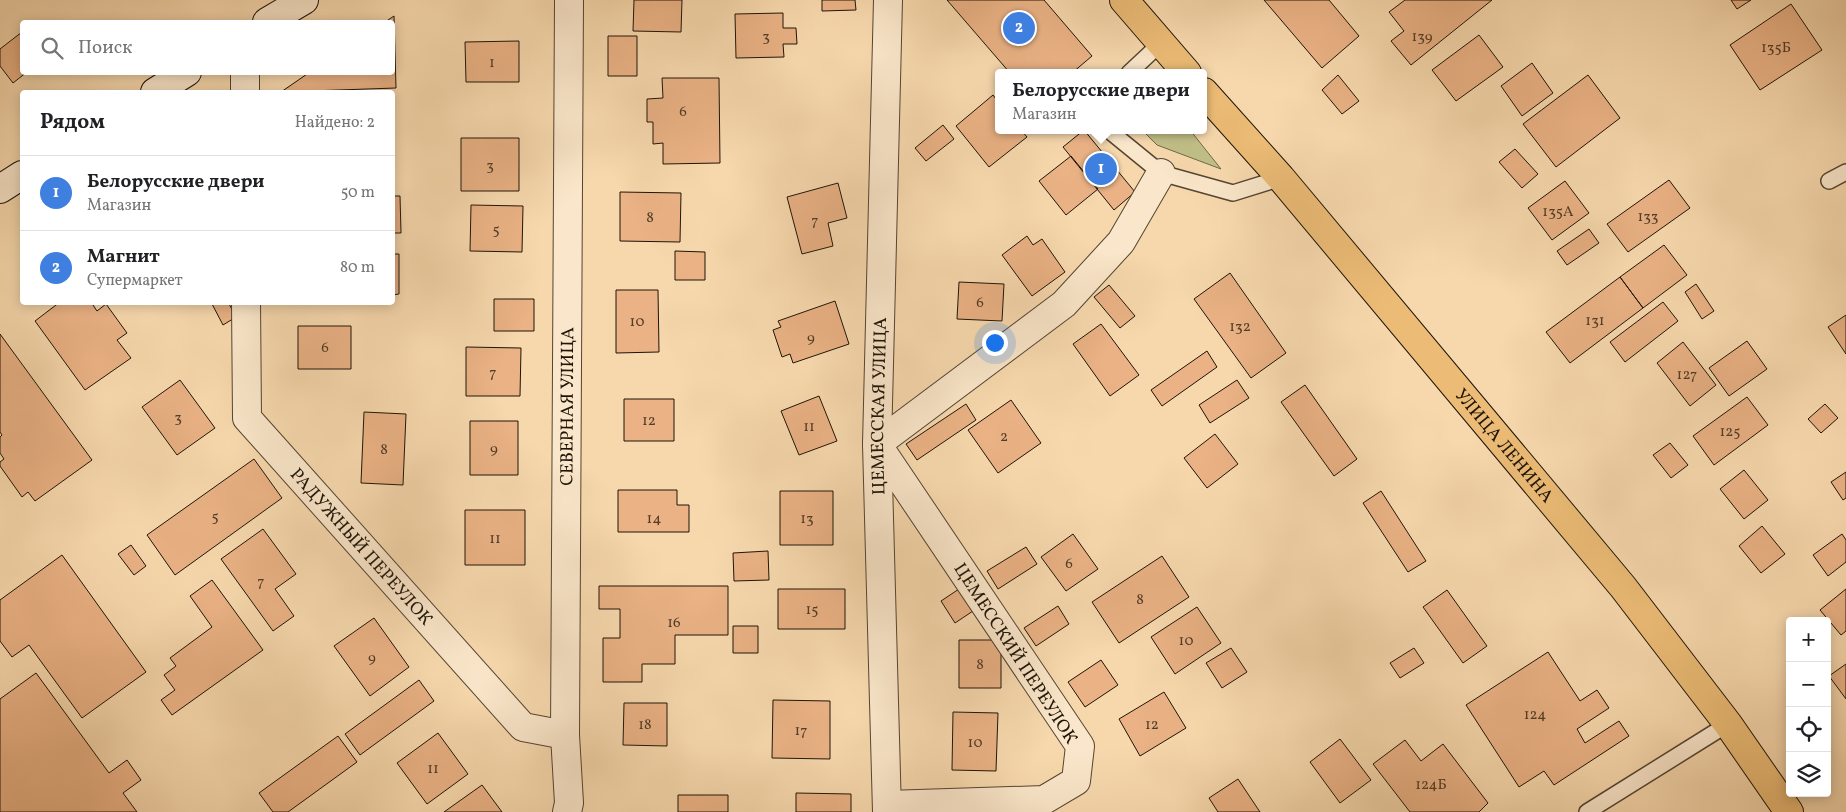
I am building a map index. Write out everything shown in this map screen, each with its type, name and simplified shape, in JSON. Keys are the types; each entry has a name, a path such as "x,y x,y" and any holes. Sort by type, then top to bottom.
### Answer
{"highway":[{"path":"1124,0 1184,69"},
{"name":"УЛИЦА ЛЕНИНА","path":"1207,95 1281,178 1623,587 1728,724 1789,812"}],"street":[{"path":"271,20 304,0"},
{"name":"СЕВЕРНАЯ УЛИЦА","path":"569,0 565,735 571,809"},
{"name":"ЦЕМЕССКАЯ УЛИЦА","path":"888,0 877,444 888,809"},
{"path":"158,90 182,75"},
{"path":"245,75 245,90"},
{"path":"877,444 1064,304 1122,242 1161,173"},
{"name":"РАДУЖНЫЙ ПЕРЕУЛОК","path":"246,305 247,418 522,727 565,735"},
{"name":"ЦЕМЕССКИЙ ПЕРЕУЛОК","path":"877,444 1080,746 1076,781 1044,800 888,809"}],"lane":[{"path":"1133,69 1161,43"},
{"path":"1114,134 1161,173 1233,193 1281,178"},
{"path":"1829,181 1846,172"},
{"path":"1588,812 1728,724"}],"shaded area":[{"path":"1146,134 1193,134 1221,169 1157,145"}],"building":[{"path":"634,0 682,0 681,32 633,31"},
{"path":"822,0 855,0 856,10 822,11"},
{"path":"947,0 1044,0 1092,56 1077,69 1007,69"},
{"path":"1264,0 1329,0 1359,36 1322,68"},
{"path":"1405,0 1492,0 1411,65 1391,41 1404,31 1389,12"},
{"path":"1731,0 1751,0 1737,9"},
{"path":"1791,4 1822,50 1760,90 1730,45"},
{"path":"783,13 783,28 796,28 797,44 783,44 784,57 736,58 735,14"},
{"path":"20,34 20,75 23,75 13,83 0,66 0,49"},
{"path":"1479,35 1503,67 1456,101 1432,70"},
{"path":"608,36 637,36 637,76 608,76"},
{"path":"519,41 519,82 466,82 465,42"},
{"path":"395,52 396,88 284,90 306,75 395,75"},
{"path":"1532,63 1553,93 1522,116 1501,86"},
{"path":"1338,75 1359,101 1342,114 1322,90"},
{"path":"1588,75 1620,118 1556,167 1523,124"},
{"path":"662,78 719,78 720,163 663,164 663,143 653,144 653,122 647,122 647,99 663,98"},
{"path":"993,95 995,98 995,134 1024,134 1027,137 989,167 956,126"},
{"path":"943,125 954,139 926,161 915,148"},
{"path":"1079,134 1087,134 1135,192 1114,210 1063,147"},
{"path":"461,138 519,138 519,191 461,191"},
{"path":"1515,149 1538,174 1522,188 1499,162"},
{"path":"1071,156 1098,189 1066,215 1039,181"},
{"path":"1669,180 1690,208 1628,252 1607,224"},
{"path":"1565,181 1589,213 1552,240 1528,208"},
{"path":"838,183 847,218 828,223 833,246 802,254 787,197"},
{"path":"620,192 681,193 680,242 620,241"},
{"path":"395,196 400,196 401,233 395,233"},
{"path":"471,205 523,206 522,252 470,251"},
{"path":"1589,229 1599,243 1567,265 1557,251"},
{"path":"1027,236 1033,245 1042,239 1065,272 1032,296 1002,255"},
{"path":"1664,245 1687,275 1643,308 1620,277"},
{"path":"675,251 705,252 705,280 675,280"},
{"path":"395,254 399,254 399,294 395,295"},
{"path":"1230,273 1286,353 1251,378 1194,299"},
{"path":"1620,277 1643,308 1570,363 1546,332"},
{"path":"959,282 1004,284 1002,321 957,319"},
{"path":"1696,284 1714,311 1702,319 1685,292"},
{"path":"1109,285 1135,316 1120,328 1094,297"},
{"path":"616,290 658,290 659,352 616,353"},
{"path":"494,299 534,299 534,331 494,331"},
{"path":"835,301 849,344 793,363 790,354 782,357 773,330 781,327 778,321"},
{"path":"1663,302 1678,321 1625,362 1610,342"},
{"path":"56,305 93,305 97,311 107,305 127,333 117,340 131,358 85,390 35,321"},
{"path":"213,305 230,305 236,317 223,325"},
{"path":"1846,315 1846,354 1828,327"},
{"path":"1101,324 1139,375 1110,396 1073,344"},
{"path":"298,326 351,326 351,369 298,369"},
{"path":"0,334 92,460 35,501 28,492 22,497 0,466 0,462 4,459 0,453 0,437 2,435 0,432"},
{"path":"1747,341 1767,369 1729,396 1709,368"},
{"path":"1683,342 1716,385 1690,406 1657,363"},
{"path":"466,347 521,348 520,396 466,396"},
{"path":"1207,351 1217,367 1162,406 1151,390"},
{"path":"180,380 215,428 177,455 142,407"},
{"path":"1237,380 1249,398 1210,423 1199,405"},
{"path":"1305,385 1357,459 1334,476 1281,402"},
{"path":"819,396 837,441 799,455 781,411"},
{"path":"1747,397 1768,425 1714,465 1693,436"},
{"path":"624,399 674,399 674,441 624,441"},
{"path":"1011,400 1041,443 998,473 968,430"},
{"path":"966,404 976,420 917,460 906,444"},
{"path":"1825,404 1838,418 1821,433 1808,419"},
{"path":"364,412 406,414 403,485 361,483"},
{"path":"470,421 518,421 518,475 470,475"},
{"path":"1215,434 1238,464 1207,488 1184,458"},
{"path":"1670,443 1688,465 1671,478 1653,455"},
{"path":"254,459 282,498 175,575 147,535"},
{"path":"1744,470 1768,500 1744,519 1720,489"},
{"path":"1846,472 1846,498 1843,500 1831,482"},
{"path":"618,490 677,490 677,505 689,505 689,532 618,532"},
{"path":"780,491 833,491 833,545 780,545"},
{"path":"1381,491 1426,561 1408,572 1363,503"},
{"path":"465,510 525,510 525,565 465,565"},
{"path":"1762,526 1785,554 1761,573 1739,546"},
{"path":"263,529 296,574 275,589 294,616 273,631 221,559"},
{"path":"1073,534 1098,569 1066,591 1041,557"},
{"path":"1842,534 1846,540 1846,562 1828,576 1813,555"},
{"path":"131,545 146,566 134,575 118,554"},
{"path":"1026,547 1037,564 998,589 987,571"},
{"path":"768,551 769,580 734,581 733,553"},
{"path":"62,555 146,672 82,718 29,645 12,657 0,641 0,600"},
{"path":"1162,556 1189,597 1119,643 1092,602"},
{"path":"212,580 263,650 172,715 161,700 175,690 164,675 176,666 170,658 212,627 190,596"},
{"path":"965,585 979,607 955,623 941,601"},
{"path":"599,586 728,586 728,635 675,635 675,664 642,664 642,682 603,682 603,638 620,638 620,609 599,609"},
{"path":"778,589 845,589 845,629 778,629"},
{"path":"1846,589 1846,631 1841,635 1831,623 1831,617 1826,617 1820,610"},
{"path":"1447,590 1487,646 1463,663 1423,607"},
{"path":"1058,606 1069,624 1036,646 1024,628"},
{"path":"1197,607 1221,643 1175,674 1151,637"},
{"path":"374,618 409,667 370,696 334,646"},
{"path":"733,626 758,626 758,653 733,653"},
{"path":"959,640 1001,640 1001,688 959,688"},
{"path":"1231,648 1247,672 1222,688 1206,663"},
{"path":"1414,648 1424,663 1400,678 1390,663"},
{"path":"1548,652 1580,701 1597,690 1609,708 1577,729 1585,743 1619,721 1629,736 1554,785 1544,771 1519,787 1466,705"},
{"path":"1101,660 1118,685 1085,707 1068,682"},
{"path":"1846,664 1846,699 1831,679 1831,675"},
{"path":"36,673 109,773 127,760 141,780 123,793 137,812 0,812 0,699"},
{"path":"419,680 434,701 360,755 345,734"},
{"path":"1164,692 1186,728 1140,756 1119,719"},
{"path":"773,700 830,701 830,759 772,758"},
{"path":"624,703 667,703 667,746 623,745"},
{"path":"953,712 998,713 996,771 952,770"},
{"path":"438,733 468,774 427,804 397,763"},
{"path":"338,736 357,762 288,812 273,812 259,793"},
{"path":"1340,739 1371,780 1340,803 1310,762"},
{"path":"1405,740 1421,761 1443,744 1488,803 1479,812 1410,812 1373,764"},
{"path":"1238,779 1260,812 1218,812 1209,798"},
{"path":"482,785 502,812 444,812"},
{"path":"796,793 851,794 851,812 796,812"},
{"path":"678,795 728,795 728,812 678,812"}],"place":[{"name":"Магнит","path":"1019,28"},
{"name":"Белорусские двери","path":"1101,169"}]}
